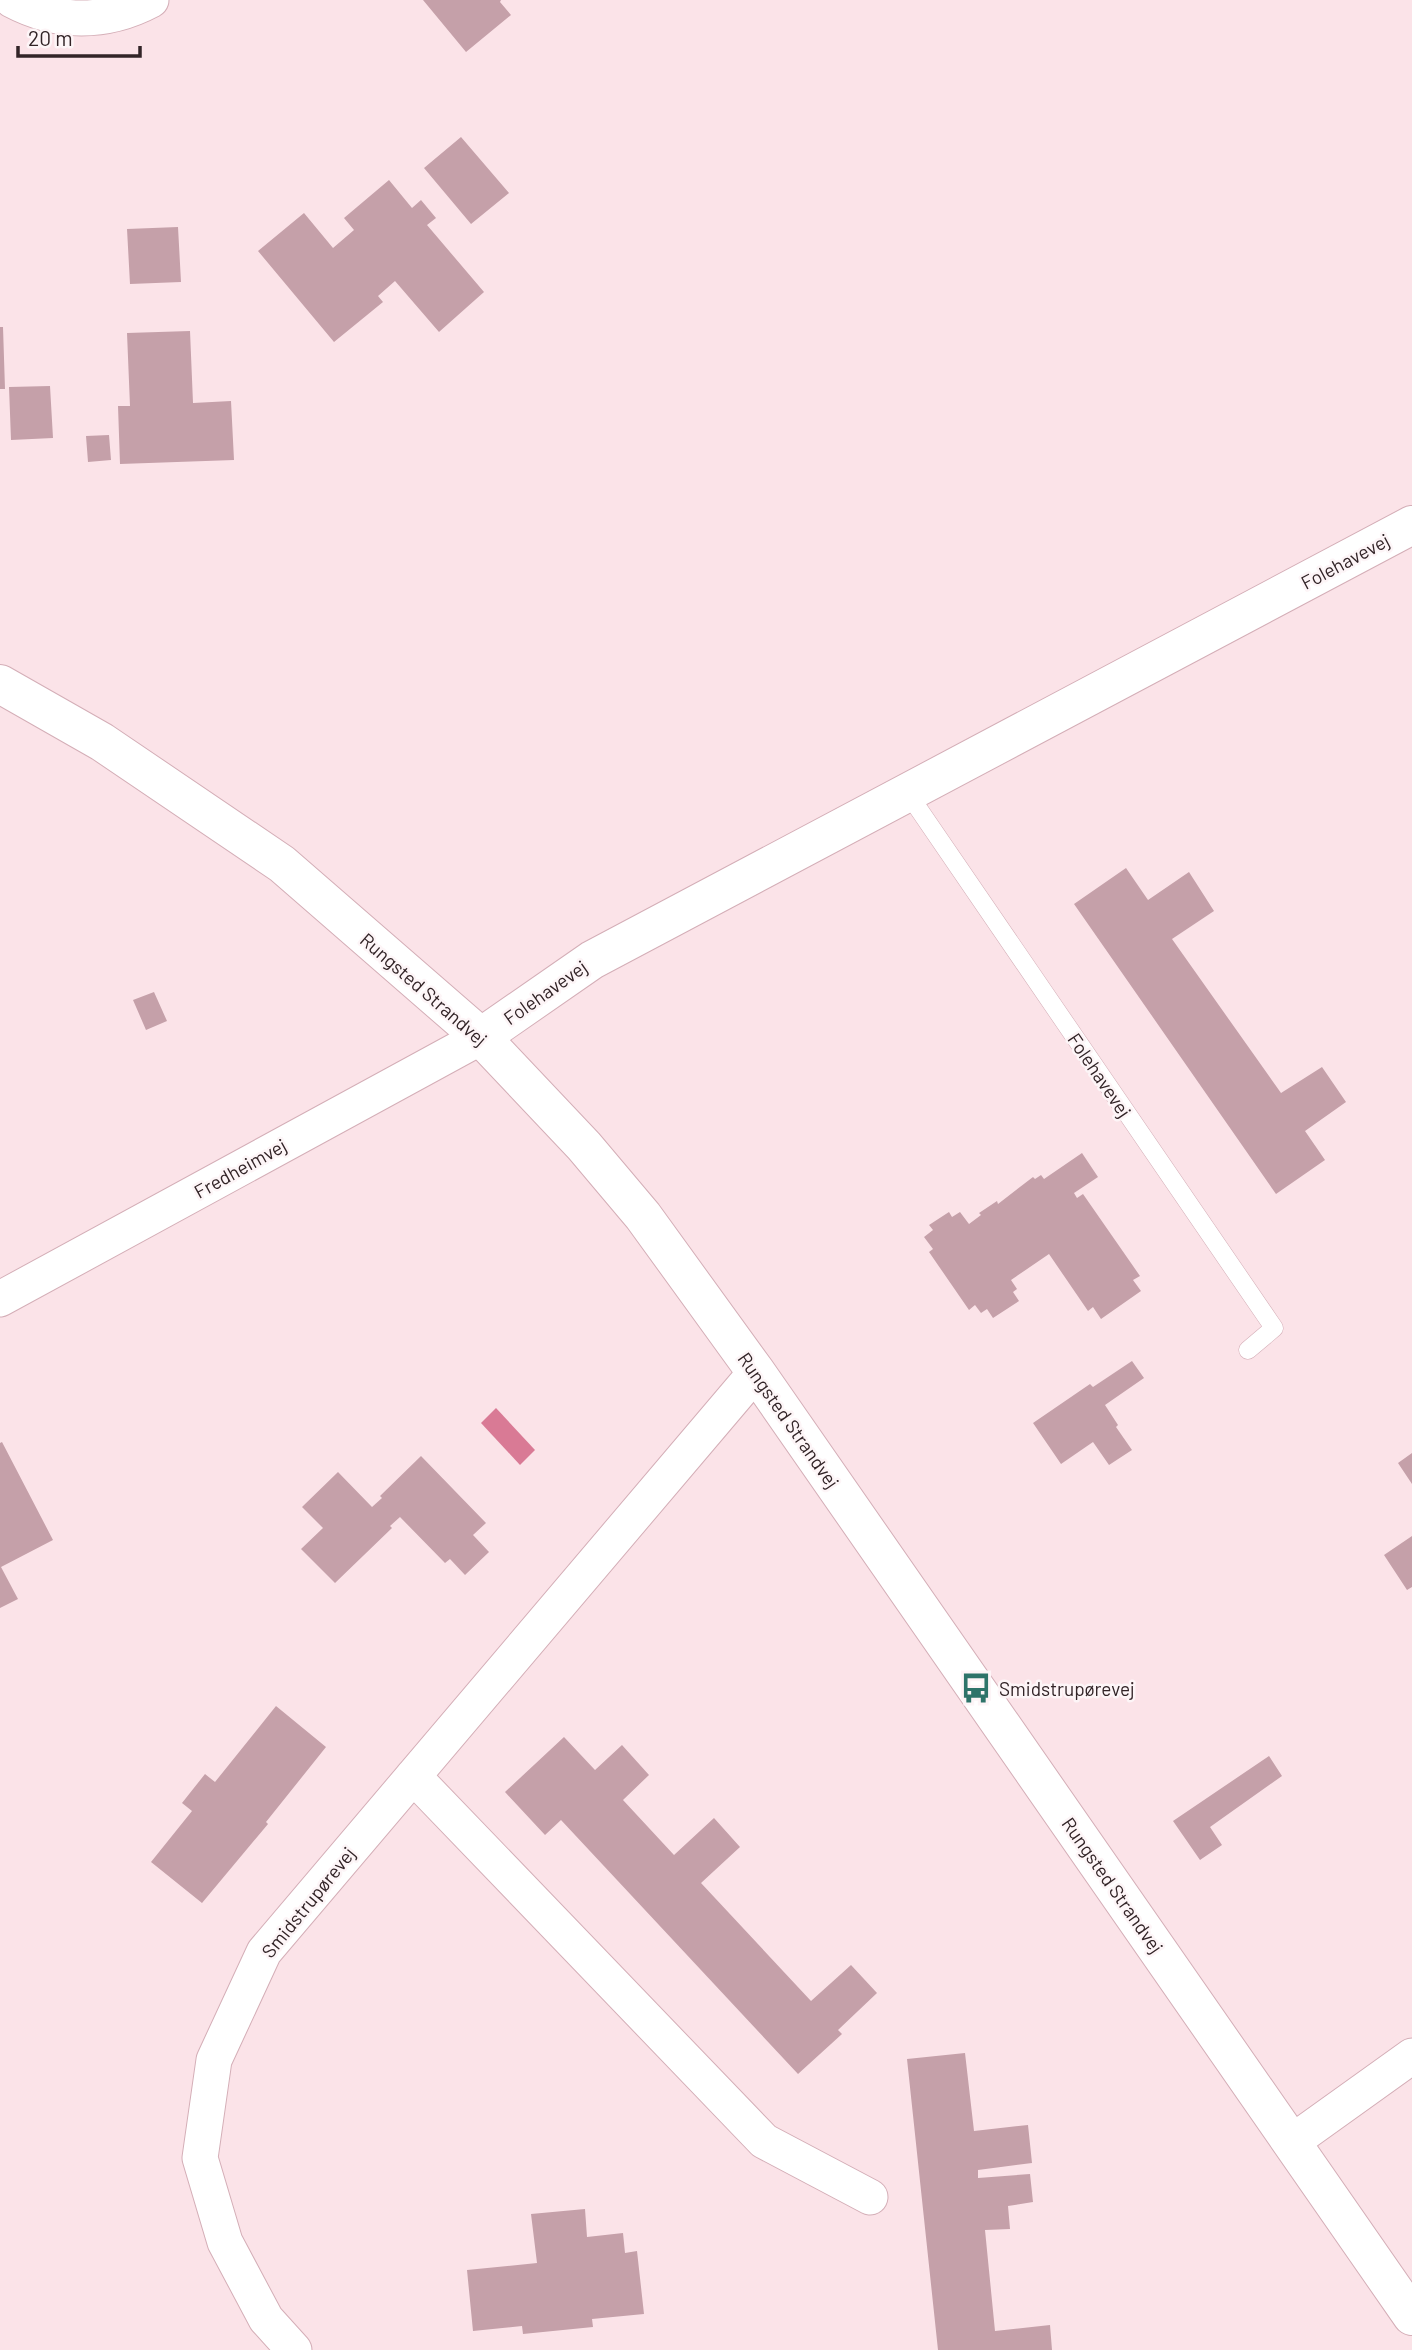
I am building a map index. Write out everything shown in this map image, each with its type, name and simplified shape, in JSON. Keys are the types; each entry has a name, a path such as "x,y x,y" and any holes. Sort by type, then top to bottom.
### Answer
{"main road":[{"name":"Folehavevej","path":"481,1037 592,960 1412,525"},
{"name":"Rungsted Strandvej","path":"0,684 102,742 282,864 481,1037 584,1146 643,1216 756,1372 1412,2316"}],"street":[{"path":"12,0 61,18 103,17 134,9 151,0"},
{"name":"Fredheimvej","path":"0,1298 481,1037"},
{"name":"Smidstrupørevej","path":"294,2350 266,2319 225,2242 200,2158 214,2060 264,1952 756,1372"},
{"path":"413,1776 764,2141 870,2197"},
{"path":"1292,2142 1412,2056"}],"lane":[{"name":"Folehavevej","path":"907,792 1274,1328 1248,1350"}],"shaded area":[{"path":"496,1408 535,1450 520,1465 481,1423"}],"building":[{"path":"423,0 501,0 511,15 466,52"},
{"path":"461,137 509,193 471,224 424,168"},
{"path":"389,180 412,208 421,200 436,218 427,225 484,292 439,332 395,281 378,296 383,302 334,342 258,251 304,213 333,248 354,230 344,218"},
{"path":"178,227 181,282 130,284 127,229"},
{"path":"0,327 3,327 5,389 0,389"},
{"path":"190,331 193,403 231,401 234,460 120,464 118,406 130,406 127,333"},
{"path":"50,386 53,438 11,440 9,387"},
{"path":"109,435 111,460 88,462 86,436"},
{"path":"1126,868 1148,900 1189,872 1214,911 1172,939 1281,1093 1322,1067 1346,1102 1305,1131 1325,1160 1276,1194 1074,904"},
{"path":"154,992 167,1021 146,1030 133,1000"},
{"path":"1082,1153 1098,1177 1074,1193 1077,1198 1083,1194 1140,1276 1133,1280 1141,1291 1101,1319 1093,1307 1088,1311 1049,1254 1011,1280 1017,1289 1013,1292 1019,1301 993,1318 987,1309 981,1313 975,1305 969,1310 929,1252 933,1249 924,1237 933,1230 929,1225 949,1212 952,1217 960,1212 969,1224 981,1215 979,1213 997,1201 998,1204 1033,1177 1035,1179 1041,1175 1044,1179"},
{"path":"1132,1361 1144,1378 1105,1405 1132,1450 1109,1465 1093,1442 1061,1464 1033,1423 1090,1384 1093,1387"},
{"path":"2,1442 53,1540 1,1567 18,1599 0,1608 0,1443"},
{"path":"1412,1453 1412,1484 1398,1463"},
{"path":"421,1456 486,1523 473,1535 489,1552 465,1575 450,1559 445,1563 400,1517 335,1583 301,1549 323,1528 302,1507 338,1472 372,1507"},
{"path":"1412,1536 1412,1587 1407,1590 1384,1555"},
{"path":"276,1706 326,1747 266,1822 268,1824 202,1903 151,1862 192,1811 182,1803 205,1774 215,1782"},
{"path":"564,1737 595,1770 622,1745 649,1775 623,1800 674,1855 714,1818 740,1847 701,1883 811,2001 851,1965 877,1993 838,2030 842,2034 798,2074 561,1820 545,1835 505,1792"},
{"path":"1269,1756 1282,1776 1210,1827 1222,1845 1200,1860 1173,1821"},
{"path":"965,2053 974,2131 1028,2125 1032,2163 978,2170 978,2178 1030,2174 1033,2202 1008,2206 1010,2229 985,2230 995,2331 1050,2325 1052,2350 938,2350 907,2059"},
{"path":"585,2209 587,2237 623,2233 625,2253 637,2251 644,2314 592,2319 593,2327 523,2334 522,2326 473,2331 467,2270 537,2263 531,2214"}],"place":[{"name":"Smidstrupørevej","path":"976,1688"}]}
